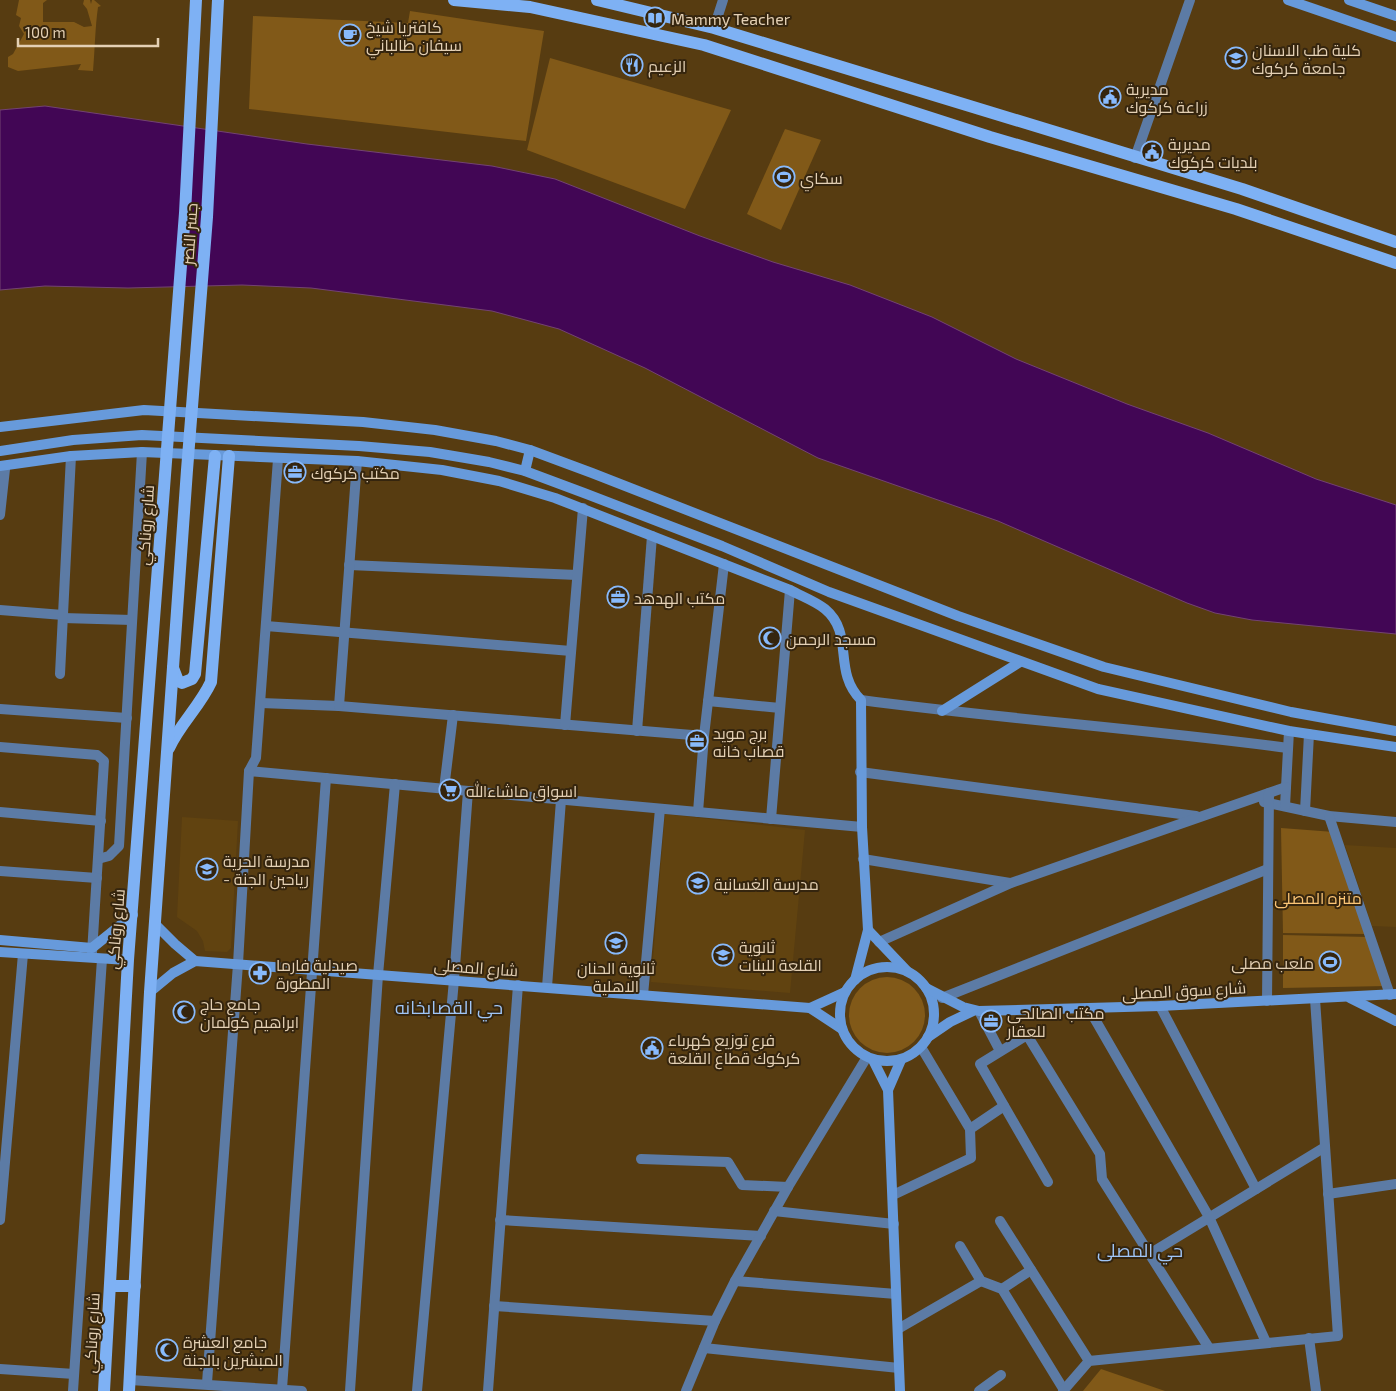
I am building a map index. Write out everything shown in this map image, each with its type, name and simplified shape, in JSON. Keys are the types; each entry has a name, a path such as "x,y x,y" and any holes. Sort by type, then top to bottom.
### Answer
{"main road":[{"name":"جسر النصر","path":"165,470 185,213 196,0"},
{"name":"جسر النصر","path":"172,668 207,218 218,0"},
{"path":"454,0 530,7 704,45 990,137 1236,209 1396,263"},
{"path":"597,0 714,28 984,112 1030,124 1291,206 1396,242"},
{"path":"1286,225 1291,206"},
{"path":"1316,236 1323,217"},
{"path":"172,668 178,681 182,683 192,679 195,674 215,456"},
{"path":"166,752 181,724 206,692 210,682 228,456"},
{"name":"شارع روناكي","path":"104,1391 128,960 165,470"},
{"path":"129,1385 154,923 172,668"},
{"path":"110,1286 135,1286"}],"street":[{"path":"714,28 723,0"},
{"path":"1135,158 1190,0"},
{"path":"1288,0 1396,38"},
{"path":"1349,0 1396,16"},
{"path":"0,427 144,410 214,413 363,422 434,430 530,450 958,616 1076,658 1104,667 1291,712 1396,732 1395,747 1289,731 1098,689 829,592 714,543 525,471 489,462 430,452 338,445 142,435 33,446 0,452"},
{"path":"301,459 338,445"},
{"path":"33,446 36,460"},
{"path":"525,471 530,450"},
{"path":"98,860 109,856 119,846 142,452"},
{"path":"0,515 4,468 36,460 71,456 142,452 357,461 414,466 471,475 528,489 583,508 790,590 818,604 832,616 841,633 846,678 852,690 861,700 942,711 1024,718 1288,748"},
{"path":"60,674 71,456"},
{"path":"208,1384 238,964 248,771 256,758 278,459"},
{"path":"339,706 357,461"},
{"path":"564,725 583,508"},
{"path":"637,731 652,536"},
{"path":"698,812 704,736 724,564"},
{"path":"349,565 577,575"},
{"path":"771,819 790,590"},
{"path":"0,610 132,620"},
{"path":"266,626 571,651"},
{"path":"942,711 1020,662"},
{"path":"855,980 868,930 860,772 861,700"},
{"path":"708,701 780,708"},
{"path":"261,702 339,706 704,736"},
{"path":"0,709 127,718"},
{"path":"444,789 453,715"},
{"path":"1285,806 1289,731"},
{"path":"1305,811 1309,734"},
{"path":"0,747 102,758 104,766 73,1391"},
{"path":"248,771 862,827"},
{"path":"860,772 1200,817"},
{"path":"282,1389 326,778"},
{"path":"350,1391 378,974 395,784"},
{"path":"880,942 1011,883 1251,799 1269,798 1286,787"},
{"path":"417,1391 454,980 468,791"},
{"path":"1269,798 1285,806 1329,816 1396,822"},
{"path":"1267,1001 1269,798"},
{"path":"547,987 561,800"},
{"path":"643,995 660,809"},
{"path":"0,812 100,821"},
{"path":"1329,816 1393,994"},
{"path":"863,859 1011,883"},
{"path":"942,998 1268,869"},
{"path":"0,871 97,878"},
{"path":"0,952 96,955 132,915"},
{"path":"150,992 173,973 195,961 154,923"},
{"path":"868,930 926,988 933,1004 933,1021 928,1037 921,1047 901,1060 887,1062 870,1058 852,1045 842,1029 840,1010 845,992 855,980 867,972 881,968 895,968 909,973"},
{"path":"0,940 128,960"},
{"path":"0,1220 22,954"},
{"name":"شارع المصلى","path":"195,961 810,1008 842,1029"},
{"path":"488,1391 518,985"},
{"name":"شارع سوق المصلى","path":"926,988 942,998 976,1011"},
{"name":"شارع المصلى","path":"810,1008 845,992"},
{"name":"شارع سوق المصلى","path":"928,1037 950,1022 976,1011 1089,1009 1349,998 1393,994"},
{"path":"1349,998 1396,1021"},
{"path":"960,1246 981,1280 1002,1289 1064,1390 1089,1361 1338,1336 1315,999"},
{"path":"1160,1006 1256,1189"},
{"path":"1089,1009 1209,1217 1266,1342"},
{"path":"976,1011 1000,1051"},
{"path":"1048,1182 980,1064 1027,1035 1100,1154 1102,1179 1151,1253 1209,1348"},
{"path":"893,1195 971,1158 970,1129 921,1047"},
{"path":"870,1058 888,1090"},
{"path":"686,1391 715,1321 735,1281 788,1187 870,1058"},
{"path":"900,1391 888,1090 901,1060"},
{"path":"970,1129 1004,1106"},
{"path":"1151,1253 1325,1146"},
{"path":"641,1159 728,1162 742,1185 788,1187"},
{"path":"1328,1194 1396,1184"},
{"path":"774,1211 894,1224"},
{"path":"500,1220 761,1236"},
{"path":"1000,1221 1089,1361"},
{"path":"1002,1289 1032,1270"},
{"path":"898,1328 981,1280"},
{"path":"735,1281 896,1294"},
{"path":"494,1306 715,1321"},
{"path":"1309,1338 1316,1391"},
{"path":"704,1348 899,1368"},
{"path":"0,1369 74,1374"},
{"path":"979,1391 1002,1375"},
{"path":"129,1385 208,1384 302,1391"}],"shaded area":[{"path":"45,106 307,144 492,166 555,179 700,236 773,262 850,285 932,317 1016,359 1127,404 1208,433 1316,479 1396,505 1396,634 1252,620 1215,613 1187,603 998,521 818,458 645,368 559,329 492,311 311,288 242,285 128,288 45,286 0,290 0,110"},
{"path":"665,814 805,830 790,993 651,982"},
{"name":"مدرسة الحرية - رياحين الجنة","path":"182,817 238,821 231,948 227,952 205,951 203,941 197,931 177,917"},
{"path":"1345,845 1396,848 1396,927 1372,926"}],"green space":[{"path":"19,0 47,0 43,3 43,22 74,22 84,27 92,26 87,9 83,4 84,0 90,0 91,4 92,0 94,0 101,6 98,7 97,15 93,71 78,70 81,64 18,71 8,67 8,57 13,54 24,34 19,26 21,18 16,15"},
{"path":"410,11 544,31 526,141 249,109 253,16 408,23"},
{"path":"550,58 731,110 685,209 527,150"},
{"name":"سكاي","path":"785,129 821,140 781,230 747,214"},
{"name":"متنزه المصلى","path":"1281,828 1334,832 1366,934 1283,933"},
{"name":"ملعب مصلى","path":"1283,935 1368,937 1387,986 1283,988"},
{"path":"887,977 901,980 914,988 922,1001 925,1015 922,1029 914,1042 901,1050 887,1053 873,1050 860,1042 852,1029 849,1015 852,1001 860,988 873,980"},
{"path":"1101,1369 1165,1391 1083,1391"}],"place":[{"name":"Mammy Teacher","path":"655,18"},
{"name":"كافتريا شيخ سيفان طالباني","path":"350,35"},
{"name":"كلية طب الاسنان جامعة كركوك","path":"1236,58"},
{"name":"الزعيم","path":"632,65"},
{"name":"مديرية زراعة كركوك","path":"1110,97"},
{"name":"مديرية بلديات كركوك","path":"1152,152"},
{"name":"سكاي","path":"784,177"},
{"name":"مكتب كركوك","path":"295,472"},
{"name":"مكتب الهدهد","path":"618,597"},
{"name":"مسجد الرحمن","path":"770,638"},
{"name":"برج مويد قصاب خانه","path":"697,741"},
{"name":"اسواق ماشاءالله","path":"450,790"},
{"name":"مدرسة الحرية - رياحين الجنة","path":"207,869"},
{"name":"مدرسة الغسانية","path":"698,883"},
{"name":"ثانوية الحنان الاهلية","path":"616,943"},
{"name":"ثانوية القلعة للبنات","path":"723,955"},
{"name":"ملعب مصلى","path":"1330,962"},
{"name":"صيدلية فارما المطورة","path":"260,973"},
{"name":"جامع حاج ابراهيم كولمان","path":"184,1012"},
{"name":"مكتب الصالحي للعقار","path":"991,1021"},
{"name":"فرع توزيع كهرباء كركوك قطاع القلعة","path":"652,1048"},
{"name":"جامع العشرة المبشرين بالجنة","path":"167,1350"}],"district":[{"name":"حي القصابخانه","path":"449,1007"},
{"name":"حي المصلى","path":"1140,1250"}]}
